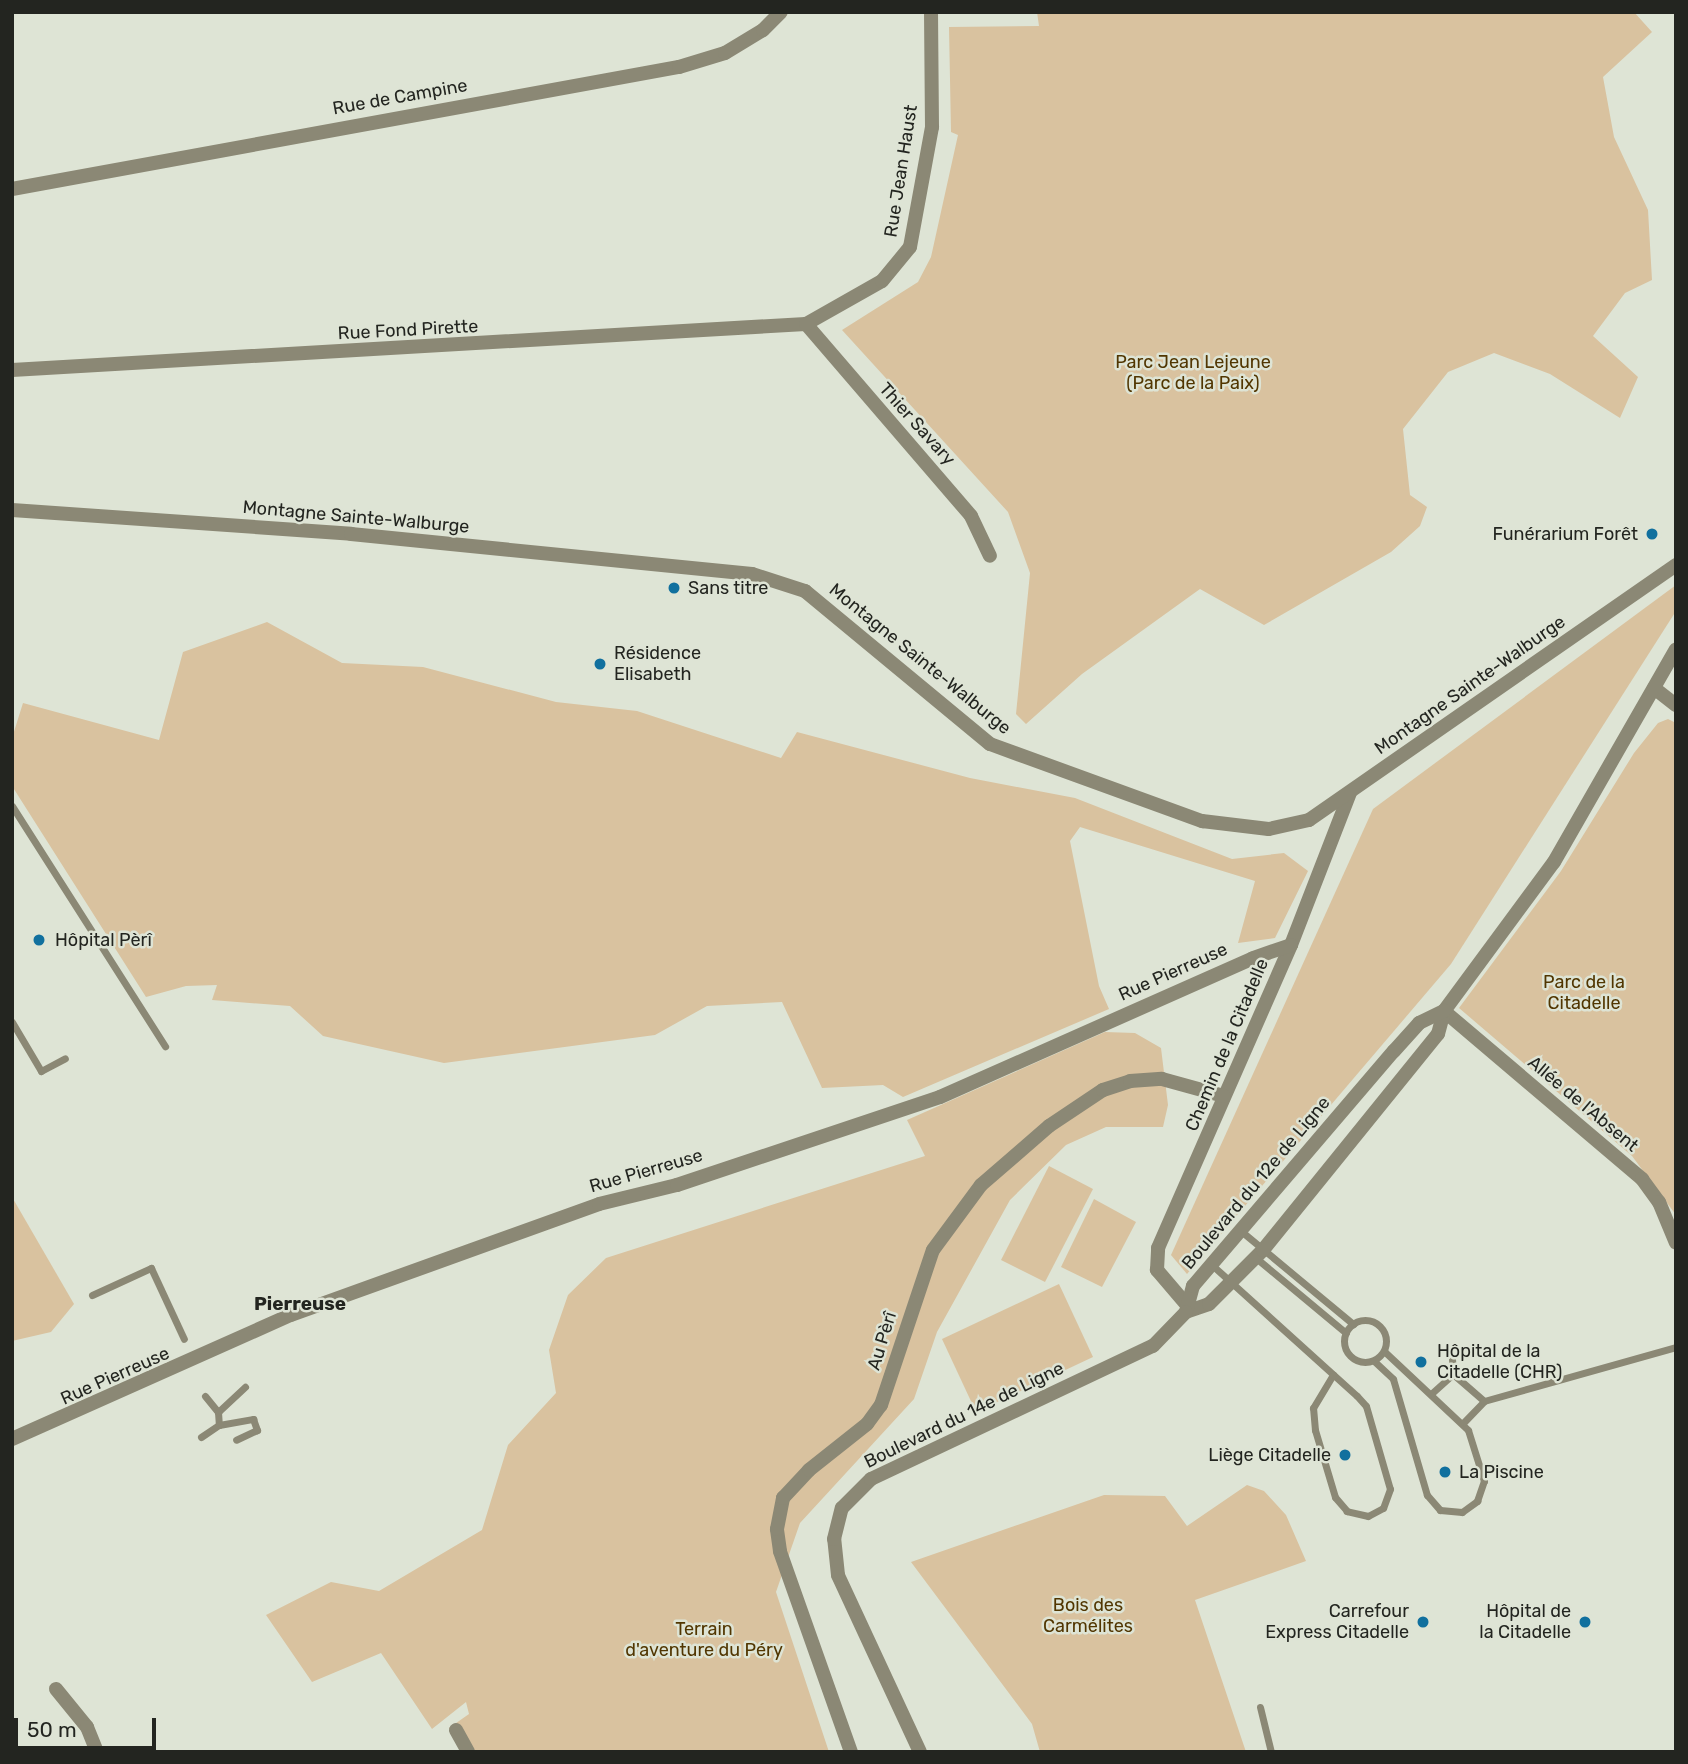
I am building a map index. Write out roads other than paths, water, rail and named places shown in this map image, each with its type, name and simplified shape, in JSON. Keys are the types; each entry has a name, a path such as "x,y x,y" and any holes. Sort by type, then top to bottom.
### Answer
{"street":[{"name":"Rue de Campine","path":"12,189 679,67 724,53 763,30 781,12"},
{"name":"Rue Jean Haust","path":"806,324 882,281 910,247 932,127 931,12"},
{"name":"Rue Fond Pirette","path":"12,370 806,324"},
{"name":"Thier Savary","path":"806,324 971,516 990,555"},
{"name":"Montagne Sainte-Walburge","path":"12,510 351,534 752,574 805,591 990,744 1087,782 1202,821 1269,829 1309,820 1676,565"},
{"name":"Boulevard du 12e de Ligne","path":"1186,1308 1203,1308 1259,1254 1438,1034 1444,1011 1554,862 1676,649"},
{"path":"1654,688 1676,705"},
{"name":"Chemin de la Citadelle","path":"1186,1308 1157,1270 1158,1248 1292,945 1350,793"},
{"name":"Rue Pierreuse","path":"12,1439 192,1356 291,1315 447,1256 940,1097 1253,958 1292,945"},
{"name":"Boulevard du 12e de Ligne","path":"1186,1308 1212,1265 1240,1230 1419,1023 1444,1011"},
{"name":"Allée de l'Absent","path":"1444,1011 1642,1179 1660,1202 1676,1243"},
{"name":"Au Pèrî","path":"851,1752 780,1551 777,1530 783,1498 809,1470 867,1424 881,1405 930,1257 963,1203 981,1185 1049,1126 1103,1090 1130,1081 1162,1079 1224,1096"},
{"name":"Boulevard du 14e de Ligne","path":"920,1752 838,1576 834,1539 842,1508 871,1479 1153,1346 1186,1308"},
{"path":"56,1689 86,1727 97,1752"},
{"path":"456,1730 468,1752"}],"lane":[{"path":"12,806 165,1046"},
{"path":"12,1022 41,1072 65,1058"},
{"path":"1240,1230 1259,1254 1346,1333 1350,1356 1374,1361 1393,1379 1427,1495 1440,1510 1462,1512 1477,1501 1484,1481 1464,1422 1384,1351"},
{"path":"1259,1254 1353,1324"},
{"path":"1212,1265 1333,1375 1366,1406 1390,1489 1383,1508 1368,1516 1348,1511 1335,1497 1315,1430 1313,1408 1333,1375"},
{"path":"92,1295 151,1268 184,1339"},
{"path":"1346,1333 1353,1324 1369,1321 1378,1325 1386,1338 1384,1351 1374,1361"},
{"path":"1464,1422 1484,1401 1676,1347"},
{"path":"1452,1359 1453,1374 1484,1401"},
{"path":"1432,1393 1453,1374"},
{"path":"218,1412 245,1387"},
{"path":"205,1396 218,1412 219,1425"},
{"path":"201,1437 219,1425 253,1419 257,1430 236,1440"},
{"path":"1260,1707 1271,1752"}],"place":[{"name":"Funérarium Forêt","path":"1652,534"},
{"name":"Sans titre","path":"674,588"},
{"name":"Résidence Elisabeth","path":"600,664"},
{"name":"Hôpital Pèrî","path":"39,940"},
{"name":"Hôpital de la Citadelle (CHR)","path":"1421,1362"},
{"name":"Liège Citadelle","path":"1345,1455"},
{"name":"La Piscine","path":"1445,1472"},
{"name":"Carrefour Express Citadelle","path":"1423,1622"},
{"name":"Hôpital de la Citadelle","path":"1585,1622"}],"district":[{"name":"Pierreuse","path":"300,1304"}],"park label":[{"name":"Parc Jean Lejeune (Parc de la Paix)","path":"1193,373"},
{"name":"Parc de la Citadelle","path":"1584,993"},
{"name":"Bois des Carmélites","path":"1088,1616"},
{"name":"Terrain d'aventure du Péry","path":"704,1640"}]}
